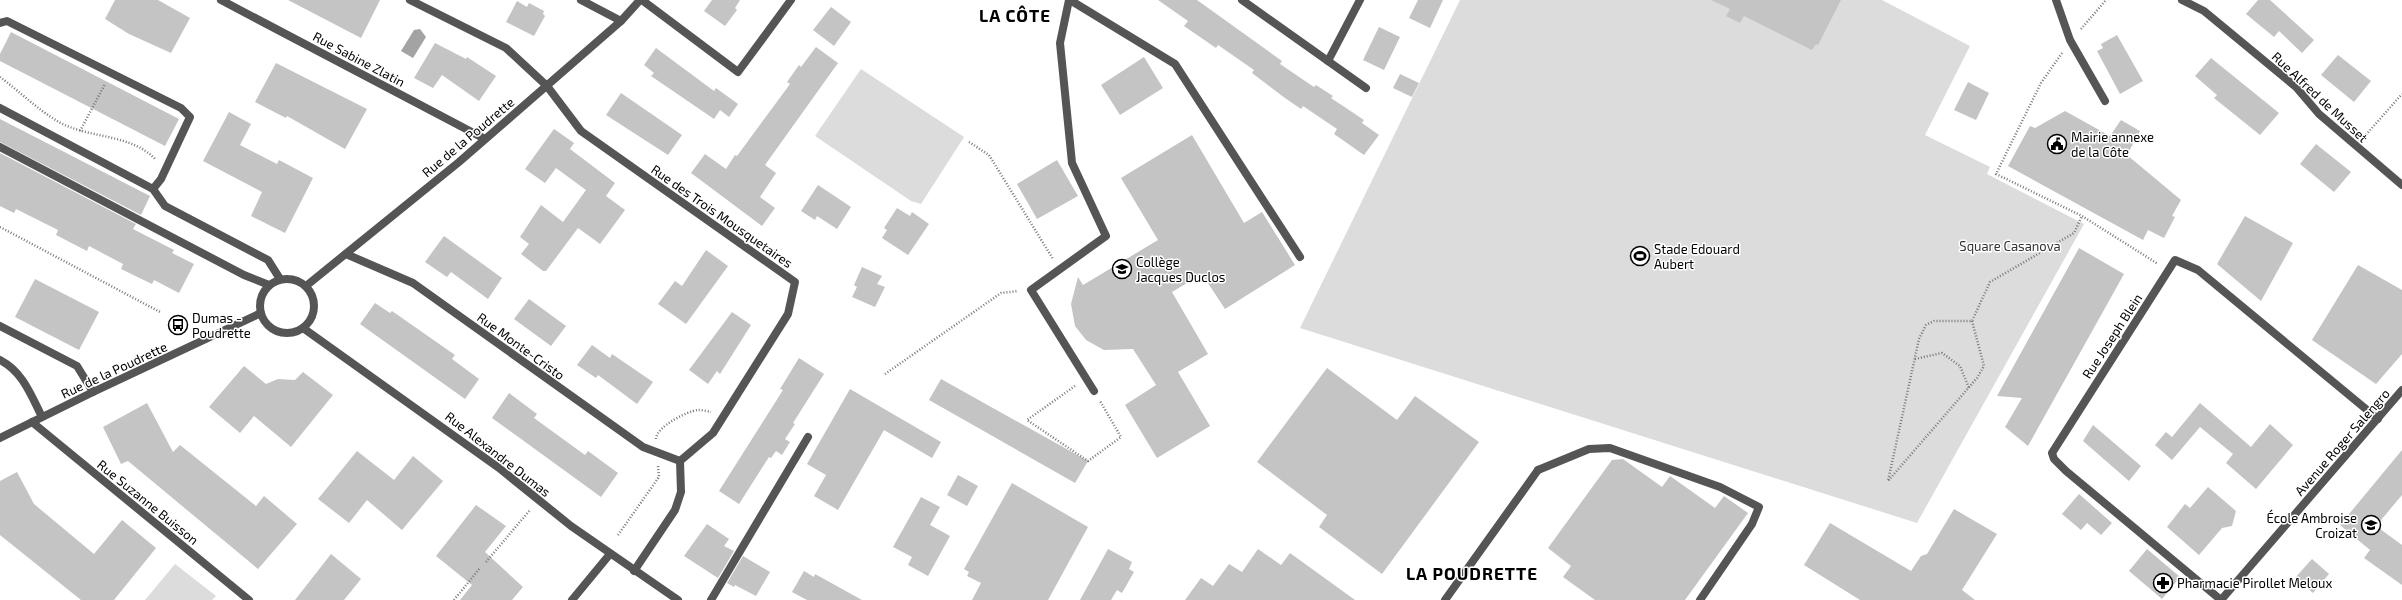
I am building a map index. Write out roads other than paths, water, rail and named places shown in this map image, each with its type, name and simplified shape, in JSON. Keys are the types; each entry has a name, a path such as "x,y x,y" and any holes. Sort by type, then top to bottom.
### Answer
{"street":[{"name":"Rue Sabine Zlatin","path":"221,0 485,139"},
{"path":"410,0 506,48 548,86"},
{"path":"582,0 621,21"},
{"name":"Rue de la Poudrette","path":"306,286 548,86 621,21 641,0"},
{"path":"641,0 738,72 791,0"},
{"path":"1094,391 1031,290 1106,236 1072,163 1060,43 1069,0 1175,64 1300,257"},
{"path":"1242,0 1366,88"},
{"path":"1328,61 1360,0"},
{"path":"2056,0 2070,40 2105,101"},
{"name":"Rue Alfred de Musset","path":"2182,0 2204,12 2296,87 2319,114 2402,185"},
{"path":"0,23 7,21 181,108 190,117 164,171 153,190"},
{"name":"Rue des Trois Mousquetaires","path":"548,86 582,130 795,282 788,314 713,433 680,461"},
{"path":"0,108 153,190 165,206 268,260 280,279"},
{"path":"0,147 244,275 269,285"},
{"name":"Rue Monte-Cristo","path":"346,254 413,283 643,447 680,461"},
{"name":"Rue Joseph Blein","path":"2221,600 2066,471 2054,459 2052,453 2175,260 2198,270 2378,419"},
{"path":"280,279 298,281 306,286 314,302 314,311 311,320 303,328 288,333 280,332 271,328 261,313 261,298 269,285 280,279"},
{"name":"Rue de la Poudrette","path":"0,438 93,392 261,313"},
{"path":"0,326 77,366 93,392"},
{"name":"Rue Alexandre Dumas","path":"303,328 499,468 537,500 610,554 678,600"},
{"path":"0,360 11,366 24,382 42,417"},
{"name":"Avenue Roger Salengro","path":"2221,600 2402,390"},
{"name":"Rue Suzanne Buisson","path":"32,422 249,600"},
{"path":"711,600 808,437"},
{"path":"1445,600 1538,470 1589,449 1610,448 1720,487 1759,507 1752,524 1700,600"},
{"path":"634,571 675,510 681,492 680,461"},
{"path":"572,600 610,554"}],"place":[{"name":"Mairie annexe de la Côte","path":"2057,144"},
{"name":"Stade Edouard Aubert","path":"1640,256"},
{"name":"Collège Jacques Duclos","path":"1122,269"},
{"name":"Dumas - Poudrette","path":"178,325"},
{"name":"École Ambroise Croizat","path":"2371,525"},
{"name":"Pharmacie Pirollet Meloux","path":"2163,583"}],"district":[{"name":"LA CÔTE","path":"1015,15"},
{"name":"LA POUDRETTE","path":"1472,573"}],"park label":[{"name":"Square Casanova","path":"2010,246"}]}
